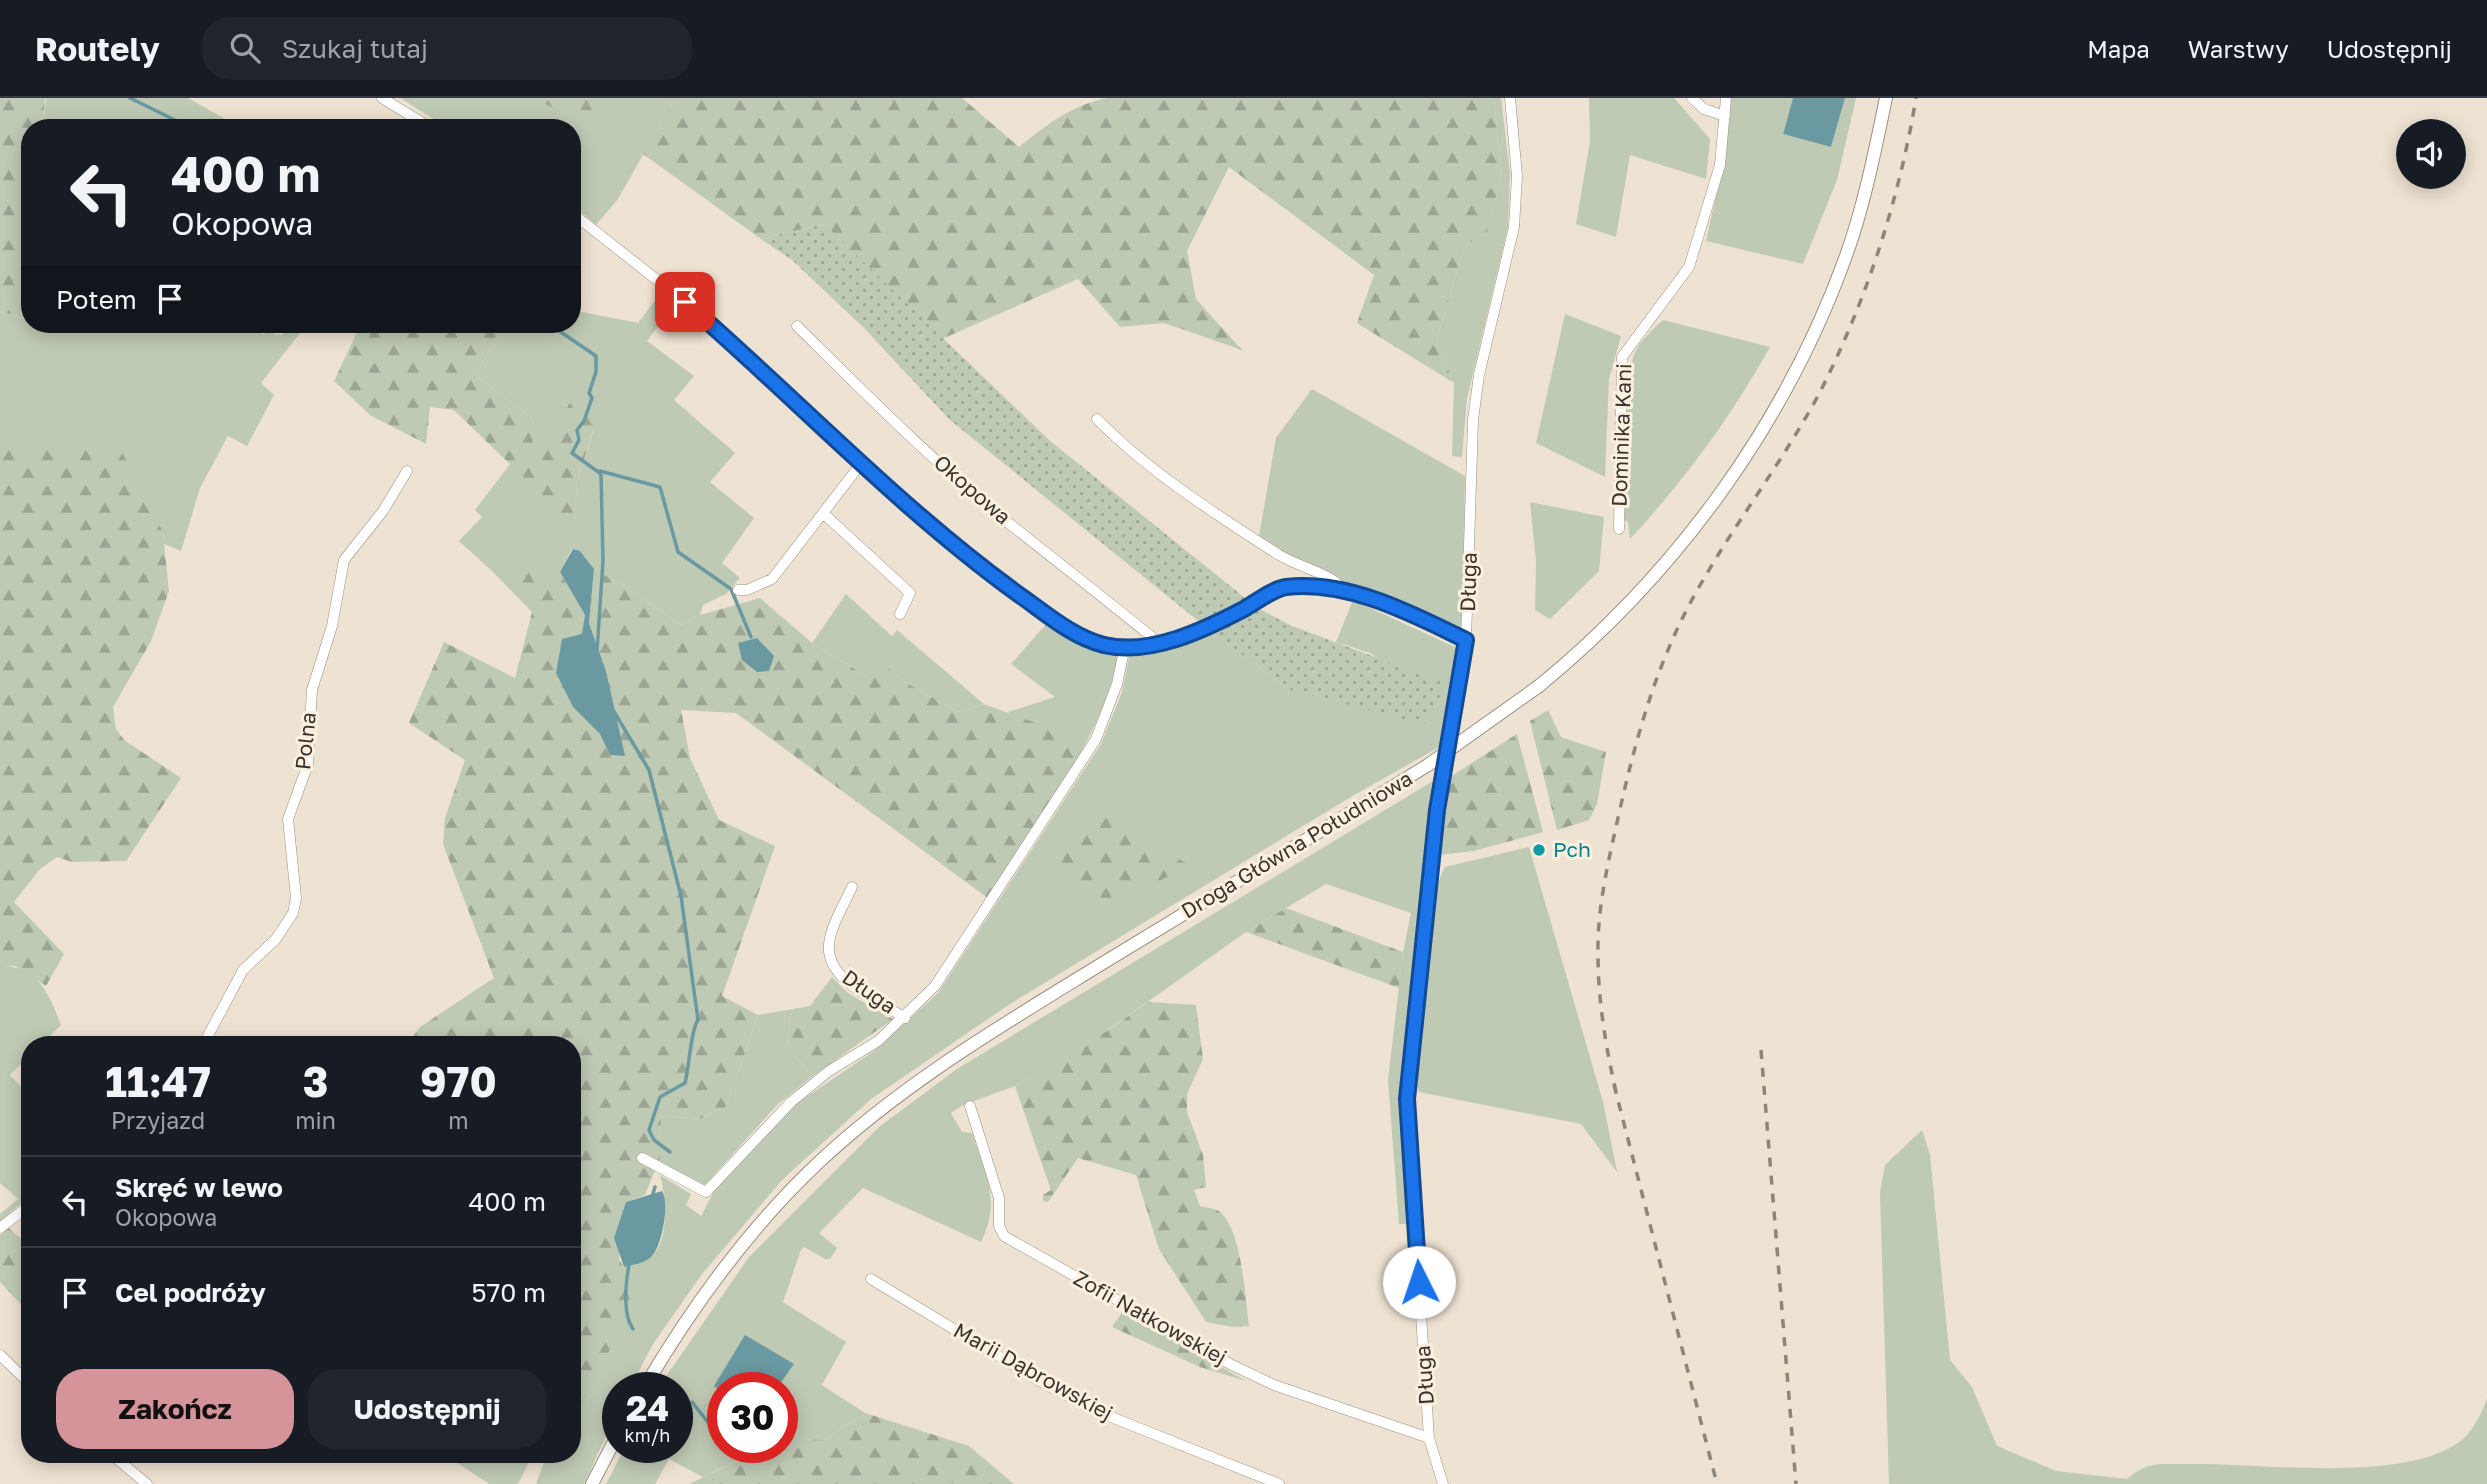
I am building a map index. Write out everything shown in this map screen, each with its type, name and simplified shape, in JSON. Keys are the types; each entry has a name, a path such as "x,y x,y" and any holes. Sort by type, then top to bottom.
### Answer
{"main road":[{"name":"Droga Główna Południowa","path":"654,1372 719,1272 745,1240 810,1171 883,1107 1004,1024 1428,765 1539,687 1599,634 1660,570 1713,504 1763,429 1801,359 1847,253 1870,179 1886,98"},
{"path":"592,1484 603,1463"}],"street":[{"name":"Długa","path":"1443,1484 1429,1438 1407,1099 1437,810 1466,640 1472,419 1479,375 1514,227 1517,176 1510,98"},
{"path":"1692,98 1704,109 1725,116"},
{"name":"Dominika Kani","path":"1619,529 1622,357 1689,267 1720,165 1726,98"},
{"path":"389,100 418,119"},
{"path":"581,221 685,302 768,374 860,465 993,576 1063,625 1105,645 1155,643 1205,629 1284,587 1345,591 1405,611 1466,640"},
{"name":"Okopowa","path":"797,326 920,444 1009,524 1152,637 1155,643"},
{"path":"1097,419 1185,492 1282,556 1336,581 1345,591"},
{"path":"738,590 747,590 772,579 825,515 860,465"},
{"name":"Polna","path":"208,1036 243,970 276,939 293,913 296,898 288,820 308,764 312,690 332,626 345,560 383,511 407,471"},
{"path":"825,515 910,593 900,614"},
{"path":"642,1158 706,1192 791,1102 905,1018 935,986 1096,740 1117,684 1125,646"},
{"name":"Długa","path":"852,887 829,943 829,957 841,977 905,1018"},
{"name":"Zofii Nałkowskiej","path":"970,1106 999,1198 999,1226 1004,1236 1230,1364 1274,1385 1429,1438"},
{"path":"0,1228 21,1212"},
{"name":"Marii Dąbrowskiej","path":"871,1279 1043,1383 1096,1411 1279,1484"},
{"path":"0,1355 21,1375"},
{"path":"122,1463 147,1484"}],"green space":[{"path":"0,98 45,98 44,119 21,119 21,318 0,311"},
{"path":"46,98 188,98 225,119 44,119"},
{"path":"400,98 675,98 618,199 596,225 581,212 581,119 434,119"},
{"path":"535,98 622,98 616,108 569,117"},
{"path":"675,98 962,98 1019,147 1071,111 1107,98 1494,98 1501,178 1487,232 1465,246 1436,341 1454,383 1357,323 1374,275 1229,167 1187,251 1196,299 1242,350 1164,323 1120,327 1078,279 942,339 824,224 761,239 643,154"},
{"path":"1494,98 1501,98 1510,173 1508,227 1467,398 1462,457 1452,456 1454,383 1436,341 1465,246 1487,232 1501,178"},
{"path":"1589,98 1674,98 1710,139 1706,179 1630,155 1616,237 1576,224 1590,141"},
{"path":"1730,98 1793,98 1783,134 1831,147 1845,98 1856,98 1837,180 1803,264 1706,241 1726,152"},
{"path":"824,224 1049,440 1245,598 1202,624 950,420 864,328 792,260 761,239"},
{"path":"658,285 684,308 660,324 647,341 694,376 674,400 735,453 710,482 754,518 722,563 740,578 726,594 703,605 700,615 681,625 628,588 594,569 580,551 572,549 560,572 492,571 459,541 482,517 475,510 511,463 574,525 577,482 594,429 530,461 534,420 476,375 498,333 581,333 581,312 638,323 658,297"},
{"path":"0,311 21,318 21,333 300,333 261,383 274,395 247,446 228,436 200,488 181,551 164,544 163,533 0,448"},
{"path":"1565,314 1621,336 1609,379 1605,477 1536,443"},
{"path":"1663,320 1770,347 1706,448 1630,539 1628,522 1621,517 1622,437 1628,376 1638,347"},
{"path":"357,333 498,333 476,375 534,420 531,459 575,396 594,428 577,482 574,526 454,410 430,407 426,444 370,415 334,381"},
{"path":"1312,389 1465,476 1462,628 1455,629 1400,604 1348,588 1339,577 1286,554 1259,536 1276,438"},
{"path":"50,447 122,453 144,489 163,533 169,591 151,641 113,707 116,729 124,740 181,778 126,861 72,862 57,857 40,869 14,902 64,954 46,986 15,966 0,966 0,448"},
{"path":"1530,502 1604,517 1599,571 1550,619 1535,610 1536,561"},
{"path":"594,569 628,588 681,625 700,615 760,598 812,643 866,676 880,661 902,680 957,712 984,704 1082,740 1072,768 989,899 736,713 681,710 690,758 719,820 775,846 722,996 758,1015 726,1107 699,1119 661,1115 660,1158 645,1195 626,1202 619,1259 639,1293 629,1299 638,1303 635,1307 627,1303 616,1308 622,1327 581,1404 581,1036 414,1036 420,1027 494,978 443,844 445,818 465,760 409,723 444,642 515,678 532,612 492,571 555,571 560,572 585,615 573,707 624,756 606,671 589,623"},
{"path":"846,594 892,636 897,630 984,704 957,712 902,680 880,662 866,676 812,643"},
{"path":"1353,600 1459,649 1443,745 1354,795 1010,1004 871,1099 782,1180 702,1274 653,1344 638,1372 602,1372 602,1445 584,1484 536,1484 544,1463 581,1463 581,1341 586,1311 638,1294 624,1267 651,1257 661,1241 665,1206 660,1175 691,1194 686,1205 701,1216 714,1191 796,1104 874,1051 938,993 1101,744 1122,692 1130,653 1214,634 1289,690 1438,707 1439,701 1370,653 1336,642"},
{"path":"1254,606 1292,626 1442,682 1438,707 1425,724 1289,690 1211,632"},
{"path":"1047,623 1091,648 1118,654 1100,713 1072,768 1008,712 1055,697 1011,664"},
{"path":"1548,710 1561,737 1606,752 1597,804 1589,820 1557,830 1530,721"},
{"path":"1517,734 1543,832 1474,851 1437,855 1450,777"},
{"path":"1438,778 1423,872 1402,1063 1399,1119 1409,1224 1399,1224 1388,1080 1403,952 1411,913 1326,884 1246,932 1098,1037 1015,1086 963,1105 951,1113 962,1132 972,1133 986,1174 991,1200 987,1227 981,1242 863,1188 819,1233 837,1248 830,1259 804,1247 801,1250 783,1302 846,1342 822,1385 865,1413 824,1440 798,1440 798,1372 707,1372 707,1463 733,1463 703,1477 677,1463 693,1463 693,1372 669,1372 749,1257 879,1127 957,1069"},
{"path":"1096,812 1191,866 1118,900 1088,902 1043,865"},
{"path":"1529,847 1603,1102 1617,1172 1581,1124 1419,1092 1415,1081 1426,940 1430,912 1445,867"},
{"path":"1286,908 1403,952 1399,988 1246,932"},
{"path":"0,966 13,967 33,976 47,993 61,1025 50,1036 21,1036 21,1064 10,1075 21,1087 21,1204 0,1221 0,1214 18,1199 0,1183"},
{"path":"832,977 849,994 893,1019 813,1076 793,1053 788,1031 793,1009 810,1006"},
{"path":"1148,1002 1196,1005 1203,1059 1187,1094 1187,1112 1203,1155 1206,1187 1194,1190 1200,1206 1221,1213 1234,1235 1249,1326 1232,1327 1206,1322 1159,1249 1136,1175 1078,1158 1048,1202 1043,1201 1043,1195 1051,1190 1015,1086 1110,1029"},
{"path":"793,1009 788,1031 790,1046 798,1060 813,1076 777,1105 704,1186 659,1163 661,1115 699,1119 726,1107 758,1015"},
{"path":"1922,1130 1930,1155 1950,1360 1972,1387 1997,1446 2056,1471 2127,1479 2143,1468 2165,1464 2293,1468 2370,1467 2437,1454 2462,1440 2477,1421 2487,1399 2487,1484 1889,1484 1880,1192 1885,1165"},
{"path":"8,1227 21,1239 21,1304 0,1282 0,1235"},
{"path":"1123,1311 1246,1381 1200,1367 1112,1327"},
{"path":"865,1413 969,1446 1014,1484 689,1484 733,1463 798,1463 798,1439 824,1440"},
{"path":"458,1463 528,1463 518,1484 489,1484"},
{"path":"617,1463 667,1463 655,1484 606,1484"}],"water":[{"path":"1793,98 1845,98 1831,147 1783,134"},
{"path":"573,549 580,551 594,569 589,623 606,671 625,756 610,755 600,734 573,707 556,673 562,639 582,634 585,615 560,572"},
{"path":"757,638 774,656 769,671 757,672 742,660 738,643"},
{"path":"662,1191 665,1215 654,1253 645,1261 624,1267 614,1238 626,1202"},
{"path":"745,1335 794,1364 788,1372 723,1372"}],"waterway":[{"path":"130,98 173,119"},
{"path":"562,333 596,356 596,372 589,393 592,398 584,421 577,430 579,440 572,453 601,474 603,561 597,651"},
{"path":"600,471 660,487 678,552 731,589 751,637"},
{"path":"613,710 649,770 681,896 698,1020 685,1083 660,1097 649,1130 654,1140 670,1152"},
{"path":"652,1197 655,1187"},
{"path":"629,1264 626,1307 633,1329"},
{"path":"693,1403 707,1421"}],"railway":[{"path":"1616,1092 1601,1007 1598,972 1599,920 1611,852 1640,729 1671,642 1684,615 1714,562 1806,417 1837,357 1867,285 1891,211 1916,98"},
{"path":"1761,1050 1796,1484"},
{"path":"1614,1085 1717,1484"}],"place":[{"name":"Pch","path":"1539,850"}],"route":[{"path":"685,302 768,374 860,465 993,576 1085,638 1105,645 1144,646 1205,629 1284,587 1345,591 1405,611 1466,640 1459,695 1437,810 1407,1099 1419,1282"}]}
